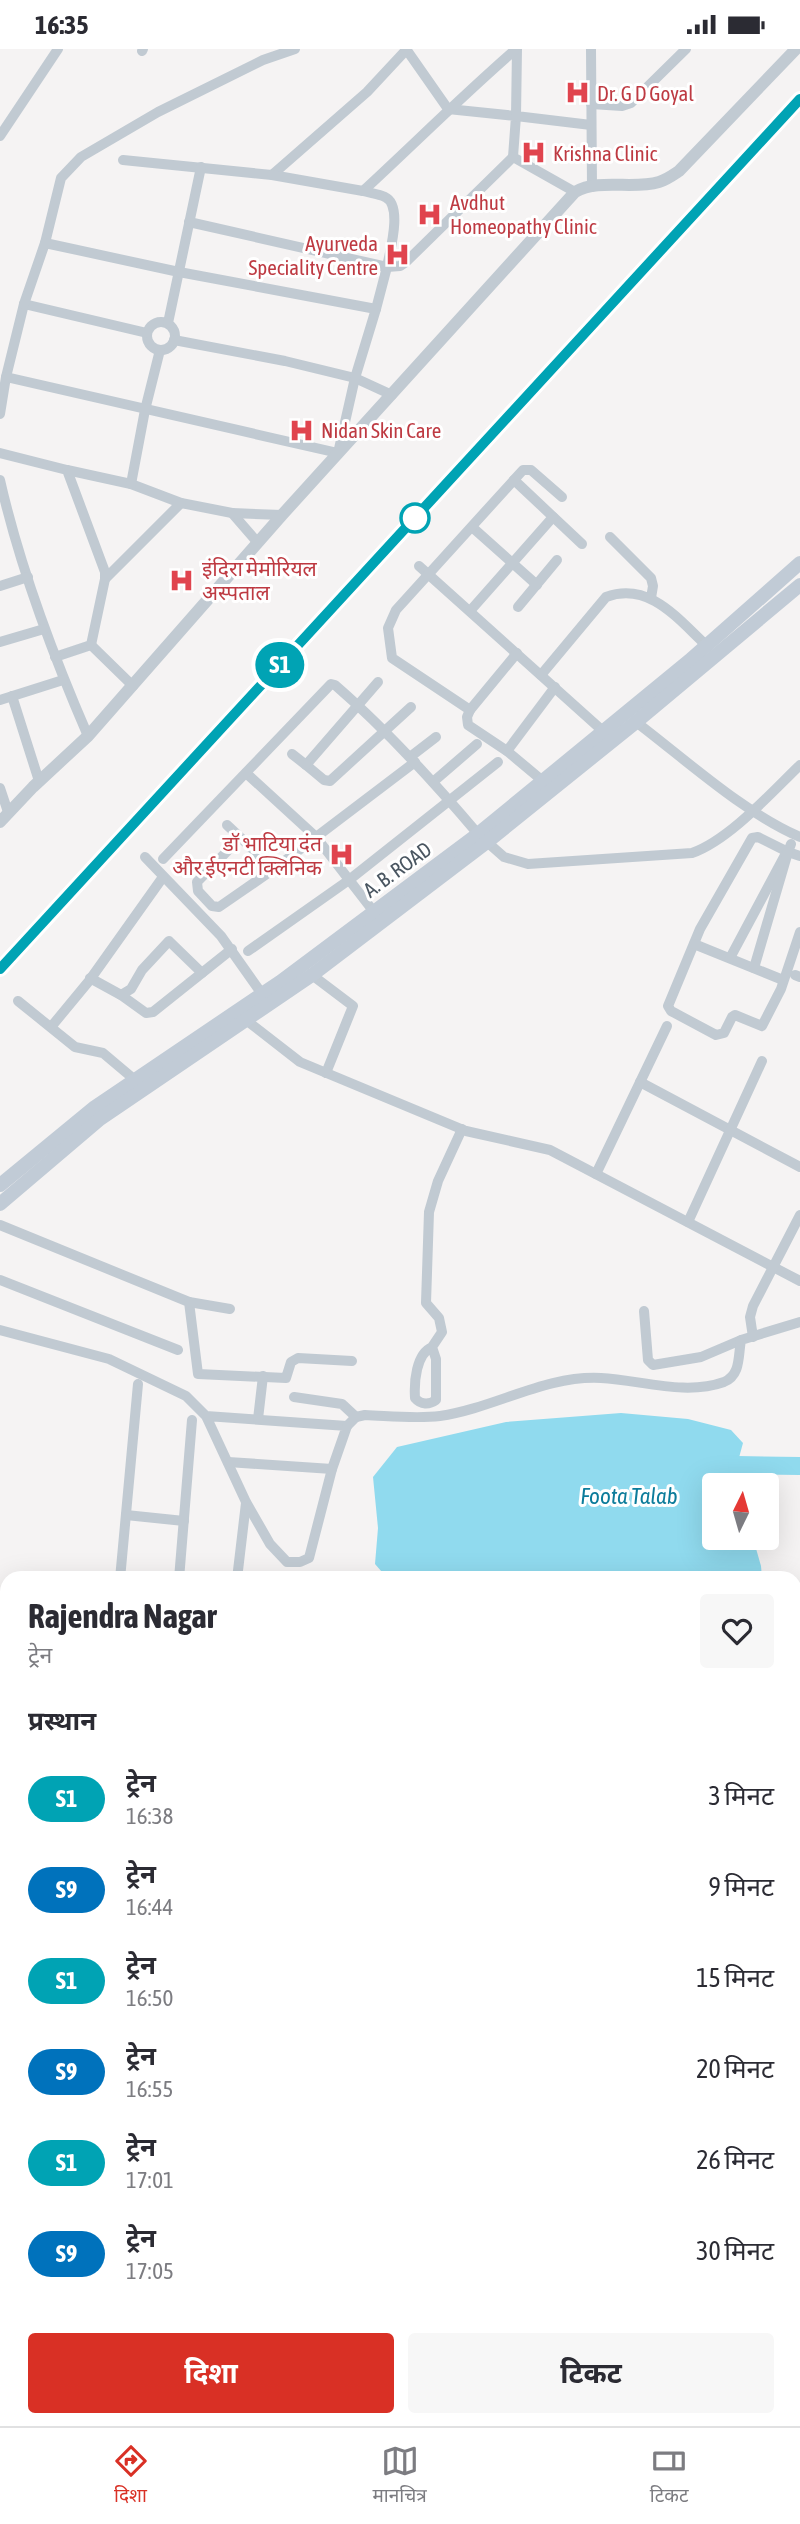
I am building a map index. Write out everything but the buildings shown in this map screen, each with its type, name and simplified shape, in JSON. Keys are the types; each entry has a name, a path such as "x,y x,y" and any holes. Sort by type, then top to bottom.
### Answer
{"main road":[{"name":"A. B. ROAD","path":"0,1185 94,1107 262,994 374,912 483,838 544,782 800,563"},
{"name":"A. B. ROAD","path":"0,1204 100,1119 312,975 483,838 636,722 800,585"}],"street":[{"path":"0,136 58,49"},
{"path":"0,414 4,380 24,304 45,243 61,178 81,157 158,112 263,60 295,49"},
{"path":"272,175 367,92 406,49 448,109 591,125"},
{"path":"363,191 412,147 448,109 516,49"},
{"path":"189,222 387,267 400,266 513,157 516,49"},
{"path":"592,49 592,187"},
{"path":"591,104 622,106 631,103 686,49"},
{"path":"2,819 88,736 282,515 575,193 584,187 639,186 661,182 679,171 794,50"},
{"path":"513,157 575,193"},
{"path":"123,160 272,175 363,191 386,197 394,204 387,267 355,377 338,453"},
{"path":"167,323 201,167"},
{"path":"45,243 178,272 376,309"},
{"path":"24,304 147,333"},
{"path":"156,322 167,323 172,329 174,340 169,348 160,350 148,342 147,333 156,322"},
{"path":"174,340 355,377 392,395"},
{"path":"131,484 160,350"},
{"path":"4,380 338,453"},
{"path":"0,453 131,484 181,503 232,513 282,515"},
{"path":"471,710 392,659 388,628 391,620 396,610 523,470 528,469 562,497"},
{"path":"67,470 106,579"},
{"path":"0,480 12,531 44,629 88,736"},
{"path":"514,481 582,544"},
{"path":"91,645 106,579 181,503"},
{"path":"232,513 258,543"},
{"path":"470,611 553,517"},
{"path":"472,527 537,585"},
{"path":"0,535 12,531"},
{"path":"610,537 648,574 653,586 651,597"},
{"path":"518,607 557,560"},
{"path":"419,566 604,732"},
{"path":"0,586 28,577"},
{"path":"541,675 606,597 621,593 651,597 658,601 706,645"},
{"path":"0,642 44,629"},
{"path":"91,645 133,686"},
{"path":"55,657 91,645"},
{"path":"517,653 471,710 467,717 468,725 507,751 544,782"},
{"path":"0,700 63,680"},
{"path":"306,765 378,683"},
{"path":"163,859 327,685 335,685 359,705 504,857 528,864 692,853 705,849 753,811 800,765"},
{"path":"507,751 555,687"},
{"path":"12,696 39,781"},
{"path":"292,754 324,781 330,782 411,707"},
{"path":"636,722 777,827 793,841 800,856"},
{"path":"240,838 197,882 198,891 212,906 219,907 274,869 412,760 436,737"},
{"path":"433,782 477,744"},
{"path":"248,951 349,880 498,762"},
{"path":"246,773 316,837 374,912"},
{"path":"0,788 2,819"},
{"path":"227,825 274,869"},
{"path":"793,841 752,838 700,929 668,1006 671,1011 716,1035 724,1033 735,1015 762,1026 783,980 800,932"},
{"path":"730,958 793,841"},
{"path":"754,968 793,841"},
{"path":"145,857 232,949 262,994"},
{"path":"51,1027 163,877"},
{"path":"121,995 131,989 142,970 169,941 202,973"},
{"path":"695,944 783,980"},
{"path":"90,978 146,1013 153,1012 232,949"},
{"path":"312,975 353,1006 326,1073"},
{"path":"18,1001 79,1049 103,1053 135,1080"},
{"path":"246,1020 300,1062 463,1129 550,1150 800,1281"},
{"path":"596,1174 667,1026"},
{"path":"688,1222 762,1061"},
{"path":"640,1082 800,1167"},
{"path":"432,1347 436,1359 437,1394 432,1403 424,1403 415,1398 420,1358 442,1332 442,1325 426,1303 429,1212 438,1181 463,1129"},
{"path":"753,1336 751,1312 800,1215"},
{"path":"0,1225 190,1302 230,1308"},
{"path":"0,1280 178,1350"},
{"path":"190,1302 198,1374 286,1378 291,1362 298,1358 352,1361"},
{"path":"644,1311 648,1360 653,1366 701,1357 753,1336 800,1322"},
{"path":"0,1330 109,1359 186,1396 206,1416 246,1502 278,1555 287,1562 300,1562 309,1558 332,1469 347,1426 356,1417 441,1416 546,1385 587,1378 666,1386 711,1385 732,1378 736,1373 741,1341"},
{"path":"258,1419 263,1376"},
{"path":"121,1571 138,1384"},
{"path":"294,1397 342,1404 356,1417"},
{"path":"206,1416 347,1426"},
{"path":"180,1571 192,1420"},
{"path":"228,1462 332,1469"},
{"path":"238,1571 246,1502"},
{"path":"126,1515 184,1521"}],"water":[{"name":"Foota Talab","path":"621,1413 688,1419 731,1430 743,1443 737,1465 738,1473 702,1473 702,1551 757,1551 761,1571 381,1571 375,1564 378,1528 373,1477 397,1447 506,1422"}],"waterway":[{"path":"737,1465 800,1466"}],"railway":[{"path":"0,969 800,99"}],"train":[{"name":"S1","path":"0,969 800,99"}],"place":[{"name":"Dr. G D Goyal","path":"577,93"},
{"name":"Krishna Clinic","path":"533,153"},
{"name":"Avdhut Homeopathy Clinic","path":"430,214"},
{"name":"Ayurveda Speciality Centre","path":"398,255"},
{"name":"Nidan Skin Care","path":"301,430"},
{"name":"इंदिरा मेमोरियल अस्पताल","path":"182,580"},
{"name":"डॉ भाटिया दंत और ईएनटी क्लिनिक","path":"342,855"}]}
